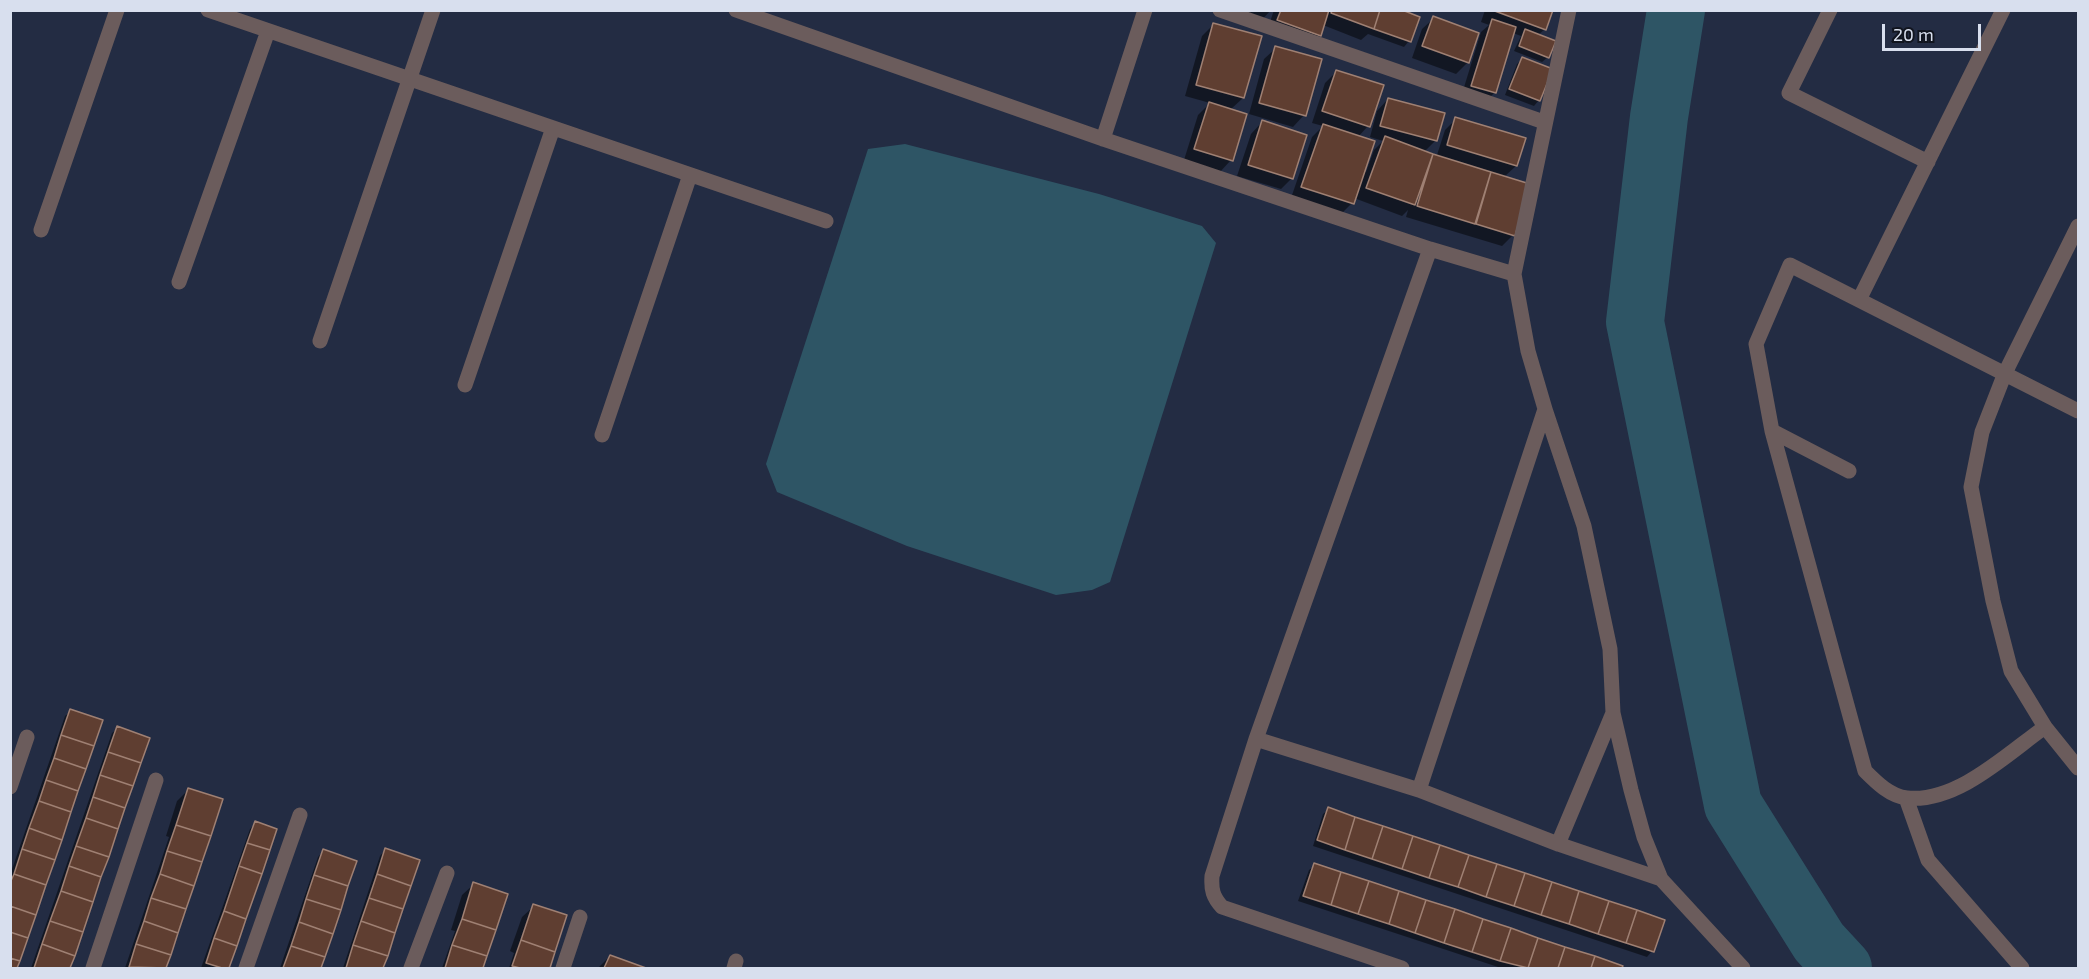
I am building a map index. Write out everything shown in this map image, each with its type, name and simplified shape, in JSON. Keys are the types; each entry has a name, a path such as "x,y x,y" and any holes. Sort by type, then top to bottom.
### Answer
{"street":[{"path":"41,230 117,10"},
{"path":"208,10 826,221"},
{"path":"320,341 433,10"},
{"path":"736,10 1102,139 1430,249 1514,274"},
{"path":"1102,139 1145,10"},
{"path":"1220,10 1544,122"},
{"path":"1569,10 1514,274 1528,351 1584,526 1610,649 1613,713 1641,827 1661,879 1743,969"},
{"path":"1830,10 1789,93 1928,162"},
{"path":"1859,300 2003,10"},
{"path":"179,282 268,31"},
{"path":"465,385 553,128"},
{"path":"602,435 690,174"},
{"path":"2079,226 2005,374 1982,432 1971,487 1993,601 2011,671 2045,727 2079,768"},
{"path":"1402,969 1222,907 1214,897 1211,887 1212,876 1256,739 1430,249"},
{"path":"2045,727 1967,783 1936,796 1906,798 1882,788 1865,771 1772,431 1756,344 1790,265 2079,411"},
{"path":"1419,790 1545,409"},
{"path":"1772,431 1849,471"},
{"path":"1558,844 1613,713"},
{"path":"10,787 27,737"},
{"path":"1256,739 1419,790 1558,844 1661,879"},
{"path":"93,969 156,780"},
{"path":"1906,798 1928,860 2022,969"},
{"path":"246,969 300,815"},
{"path":"411,969 447,873"},
{"path":"563,969 580,917"}],"water":[{"path":"905,144 1099,194 1202,226 1216,243 1110,582 1092,590 1056,595 907,546 777,492 766,464 868,149"}],"building":[{"path":"1281,10 1329,10 1321,36 1277,20"},
{"path":"1332,10 1380,10 1374,29 1331,13"},
{"path":"1380,10 1402,10 1420,17 1411,42 1374,29"},
{"path":"1492,10 1553,10 1546,30"},
{"path":"1433,16 1479,33 1469,63 1422,46"},
{"path":"1492,19 1516,27 1496,93 1471,86"},
{"path":"1213,23 1262,36 1244,98 1196,85"},
{"path":"1525,29 1556,41 1549,58 1519,46"},
{"path":"1275,46 1322,59 1306,116 1259,103"},
{"path":"1522,57 1553,69 1540,101 1509,89"},
{"path":"1336,70 1384,85 1370,127 1322,111"},
{"path":"1388,98 1445,113 1437,141 1380,126"},
{"path":"1209,102 1247,114 1233,161 1194,149"},
{"path":"1455,117 1526,138 1517,166 1447,145"},
{"path":"1262,120 1307,135 1293,179 1248,165"},
{"path":"1323,124 1375,141 1354,204 1301,187"},
{"path":"1385,136 1433,154 1415,205 1366,188"},
{"path":"1433,154 1491,172 1475,224 1417,206"},
{"path":"1491,172 1530,184 1515,236 1476,224"},
{"path":"70,709 103,720 94,746 61,735"},
{"path":"117,726 150,738 141,763 108,752"},
{"path":"61,735 94,746 86,769 54,758"},
{"path":"108,752 141,763 133,786 100,775"},
{"path":"54,758 86,769 78,791 46,780"},
{"path":"100,775 133,786 125,808 93,797"},
{"path":"46,780 78,791 71,812 39,801"},
{"path":"188,788 223,799 211,836 176,825"},
{"path":"93,797 125,808 118,829 86,818"},
{"path":"39,801 71,812 62,840 29,828"},
{"path":"1328,807 1355,817 1345,850 1317,840"},
{"path":"1355,817 1383,826 1372,859 1345,850"},
{"path":"86,818 118,829 109,857 76,846"},
{"path":"255,821 277,829 270,850 247,843"},
{"path":"176,825 211,836 202,862 167,851"},
{"path":"1383,826 1413,836 1402,869 1372,859"},
{"path":"29,828 62,840 55,860 22,849"},
{"path":"1413,836 1440,845 1429,878 1402,869"},
{"path":"247,843 270,850 262,874 239,866"},
{"path":"1440,845 1469,855 1458,887 1429,878"},
{"path":"76,846 109,857 101,877 69,866"},
{"path":"385,848 420,860 411,886 377,874"},
{"path":"22,849 55,860 46,885 14,874"},
{"path":"323,849 357,861 348,886 314,875"},
{"path":"167,851 202,862 194,886 160,874"},
{"path":"1469,855 1497,864 1486,897 1458,887"},
{"path":"1314,863 1341,872 1331,905 1303,896"},
{"path":"1497,864 1525,873 1514,906 1486,897"},
{"path":"69,866 101,877 93,902 61,891"},
{"path":"239,866 262,874 246,919 224,911"},
{"path":"1341,872 1369,881 1358,914 1331,905"},
{"path":"1525,873 1552,882 1541,915 1514,906"},
{"path":"14,874 46,885 36,915 10,906 10,883"},
{"path":"160,874 194,886 186,909 151,898"},
{"path":"377,874 411,886 403,909 369,898"},
{"path":"314,875 348,886 341,910 306,899"},
{"path":"1369,881 1399,891 1389,924 1358,914"},
{"path":"473,882 508,894 496,930 462,919"},
{"path":"1552,882 1579,891 1569,924 1541,915"},
{"path":"61,891 93,902 83,932 50,921"},
{"path":"1399,891 1426,900 1415,933 1389,924"},
{"path":"1579,891 1609,901 1598,934 1569,924"},
{"path":"151,898 186,909 178,933 144,921"},
{"path":"369,898 403,909 395,933 361,921"},
{"path":"306,899 341,910 333,934 299,922"},
{"path":"1426,900 1455,909 1444,943 1415,933"},
{"path":"1609,901 1637,910 1626,943 1598,934"},
{"path":"533,904 567,915 555,952 521,940"},
{"path":"10,906 36,915 28,938 10,932"},
{"path":"1455,909 1483,919 1472,952 1444,943"},
{"path":"1637,910 1665,920 1654,952 1626,943"},
{"path":"224,911 246,919 237,946 214,938"},
{"path":"462,919 496,930 487,956 452,945"},
{"path":"1483,919 1511,928 1500,961 1472,952"},
{"path":"50,921 83,932 75,956 42,944"},
{"path":"144,921 178,933 171,955 136,944"},
{"path":"361,921 395,933 388,956 353,945"},
{"path":"299,922 333,934 325,957 291,946"},
{"path":"1511,928 1538,938 1528,968 1500,961"},
{"path":"10,932 28,938 20,961 10,958"},
{"path":"214,938 237,946 229,968 206,963"},
{"path":"1538,938 1565,947 1558,968 1528,968"},
{"path":"521,940 555,952 550,968 512,966"},
{"path":"42,944 75,956 70,968 34,968"},
{"path":"136,944 171,955 166,968 129,967"},
{"path":"353,945 388,956 383,968 346,968"},
{"path":"452,945 487,956 483,968 445,968"},
{"path":"291,946 325,957 321,968 283,968"},
{"path":"1565,947 1595,956 1591,968 1558,968"},
{"path":"610,955 646,968 604,968"},
{"path":"1595,956 1623,966 1622,968 1591,968"},
{"path":"10,958 20,961 17,968 10,968"}],"waterway":[{"path":"1676,10 1659,117 1635,322 1733,805 1819,942 1843,968"}]}
